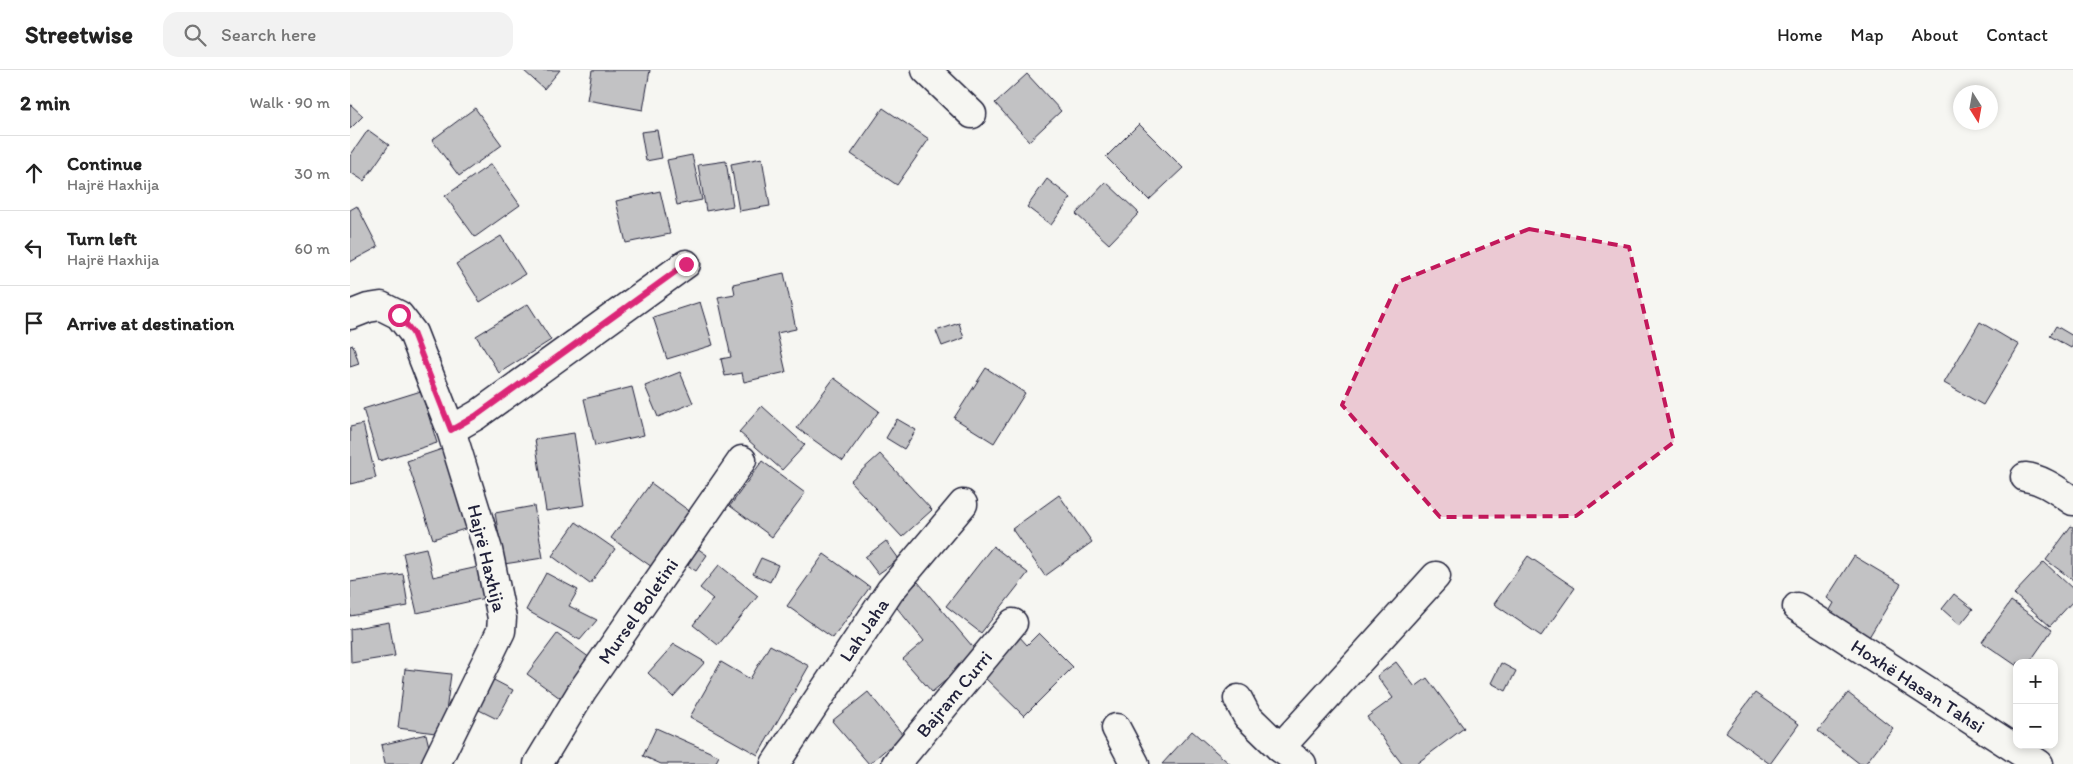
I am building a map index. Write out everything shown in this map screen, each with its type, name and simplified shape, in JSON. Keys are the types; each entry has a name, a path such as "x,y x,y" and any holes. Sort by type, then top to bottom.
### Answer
{"street":[{"path":"926,70 972,114"},
{"path":"451,430 485,410 686,264"},
{"name":"Hajrë Haxhija","path":"350,314 381,306 399,315 413,333 451,430 488,550 502,618 501,631 436,764"},
{"name":"Mursel Boletini","path":"538,764 582,692 742,460"},
{"path":"2025,477 2034,478 2073,501"},
{"name":"Lah Jaha","path":"775,764 890,591 963,504"},
{"path":"1280,748 1436,576"},
{"name":"Hoxhë Hasan Tahsi","path":"1797,607 2039,764"},
{"name":"Bajram Curri","path":"896,764 1013,623"},
{"path":"1238,698 1247,716 1280,748 1302,764"},
{"path":"1116,728 1135,764"}],"highlighted area":[{"path":"1529,229 1629,247 1674,442 1576,516 1440,517 1342,405 1398,282"}],"building":[{"path":"523,70 560,70 544,89"},
{"path":"592,70 650,70 643,110 587,100"},
{"path":"1027,74 1061,111 1029,141 995,103"},
{"path":"350,104 363,116 350,129"},
{"path":"475,108 502,145 459,176 432,140"},
{"path":"883,108 929,139 897,185 851,154"},
{"path":"1139,124 1183,168 1149,200 1106,157"},
{"path":"368,130 389,145 364,181 350,172 350,156"},
{"path":"657,130 662,158 646,161 641,132"},
{"path":"692,155 702,200 677,205 667,160"},
{"path":"762,158 770,206 739,211 731,164"},
{"path":"726,161 733,206 706,211 698,165"},
{"path":"491,164 520,205 475,237 445,196"},
{"path":"1047,179 1071,198 1051,225 1027,207"},
{"path":"1106,182 1139,213 1109,244 1076,214"},
{"path":"660,191 670,234 626,243 616,201"},
{"path":"357,206 378,247 350,262 350,210"},
{"path":"501,236 525,274 480,302 456,264"},
{"path":"784,273 796,329 777,333 786,372 744,382 742,373 725,376 721,359 731,357 718,297 735,294 733,284"},
{"path":"700,302 713,345 667,359 653,317"},
{"path":"528,304 551,340 499,373 476,336"},
{"path":"1980,322 2019,345 1983,405 1944,383"},
{"path":"959,323 964,338 942,346 936,331"},
{"path":"2056,326 2073,336 2071,348 2050,336"},
{"path":"353,345 359,364 350,367 350,346"},
{"path":"986,368 1025,393 994,443 954,418"},
{"path":"680,372 693,403 658,417 645,386"},
{"path":"834,378 879,411 843,461 797,428"},
{"path":"632,387 644,435 595,446 584,399"},
{"path":"421,391 437,443 379,461 363,409"},
{"path":"762,406 805,445 782,470 739,432"},
{"path":"897,419 916,430 904,449 886,438"},
{"path":"363,424 376,478 350,484 350,427"},
{"path":"574,433 585,505 546,511 535,439"},
{"path":"445,448 471,527 433,539 407,461"},
{"path":"880,454 932,510 902,537 850,481"},
{"path":"762,461 805,493 772,537 730,506"},
{"path":"651,483 692,513 652,567 611,538"},
{"path":"1059,495 1092,542 1045,576 1012,529"},
{"path":"534,506 543,558 504,564 495,513"},
{"path":"576,522 615,549 590,584 552,556"},
{"path":"2071,526 2073,527 2073,580 2046,560"},
{"path":"886,541 899,559 878,574 865,557"},
{"path":"993,546 1028,573 981,633 946,606"},
{"path":"426,548 433,577 478,567 485,598 417,613 403,553"},
{"path":"697,548 707,555 696,571 686,564"},
{"path":"824,554 870,587 833,638 787,606"},
{"path":"1528,556 1575,588 1541,636 1494,604"},
{"path":"1854,556 1901,584 1866,642 1826,617 1834,603 1827,598"},
{"path":"761,558 778,565 770,582 753,574"},
{"path":"2044,562 2073,589 2073,601 2050,626 2014,594"},
{"path":"719,565 758,596 718,645 693,625 713,599 700,588"},
{"path":"546,573 578,590 569,606 597,620 580,640 526,610"},
{"path":"403,574 408,606 350,616 350,582"},
{"path":"918,582 978,653 932,692 903,659 924,641 893,603"},
{"path":"1954,594 1973,609 1960,625 1942,609"},
{"path":"2011,601 2052,630 2032,659 2013,659 2013,663 1982,642"},
{"path":"389,622 395,656 351,663 350,629"},
{"path":"1039,633 1073,667 1024,716 980,673 1018,635 1027,645"},
{"path":"557,634 590,658 560,698 527,674"},
{"path":"674,644 705,662 673,697 648,673"},
{"path":"770,645 809,666 758,755 690,717 721,662 750,679"},
{"path":"1396,662 1415,687 1427,678 1464,728 1416,764 1402,764 1367,717 1393,698 1377,676"},
{"path":"1501,663 1516,671 1506,691 1491,683"},
{"path":"405,669 451,674 443,734 398,728"},
{"path":"490,678 513,690 497,719 475,708"},
{"path":"868,692 903,735 869,764 832,721"},
{"path":"1755,693 1799,724 1770,764 1726,732"},
{"path":"1848,693 1893,728 1865,764 1860,764 1818,731"},
{"path":"656,728 719,756 715,764 661,764 643,756"},
{"path":"1192,731 1230,764 1162,764"},
{"path":"426,734 433,764 385,764 381,745"}],"route":[{"path":"399,315 413,333 451,430 477,415 561,356 686,264"}]}
